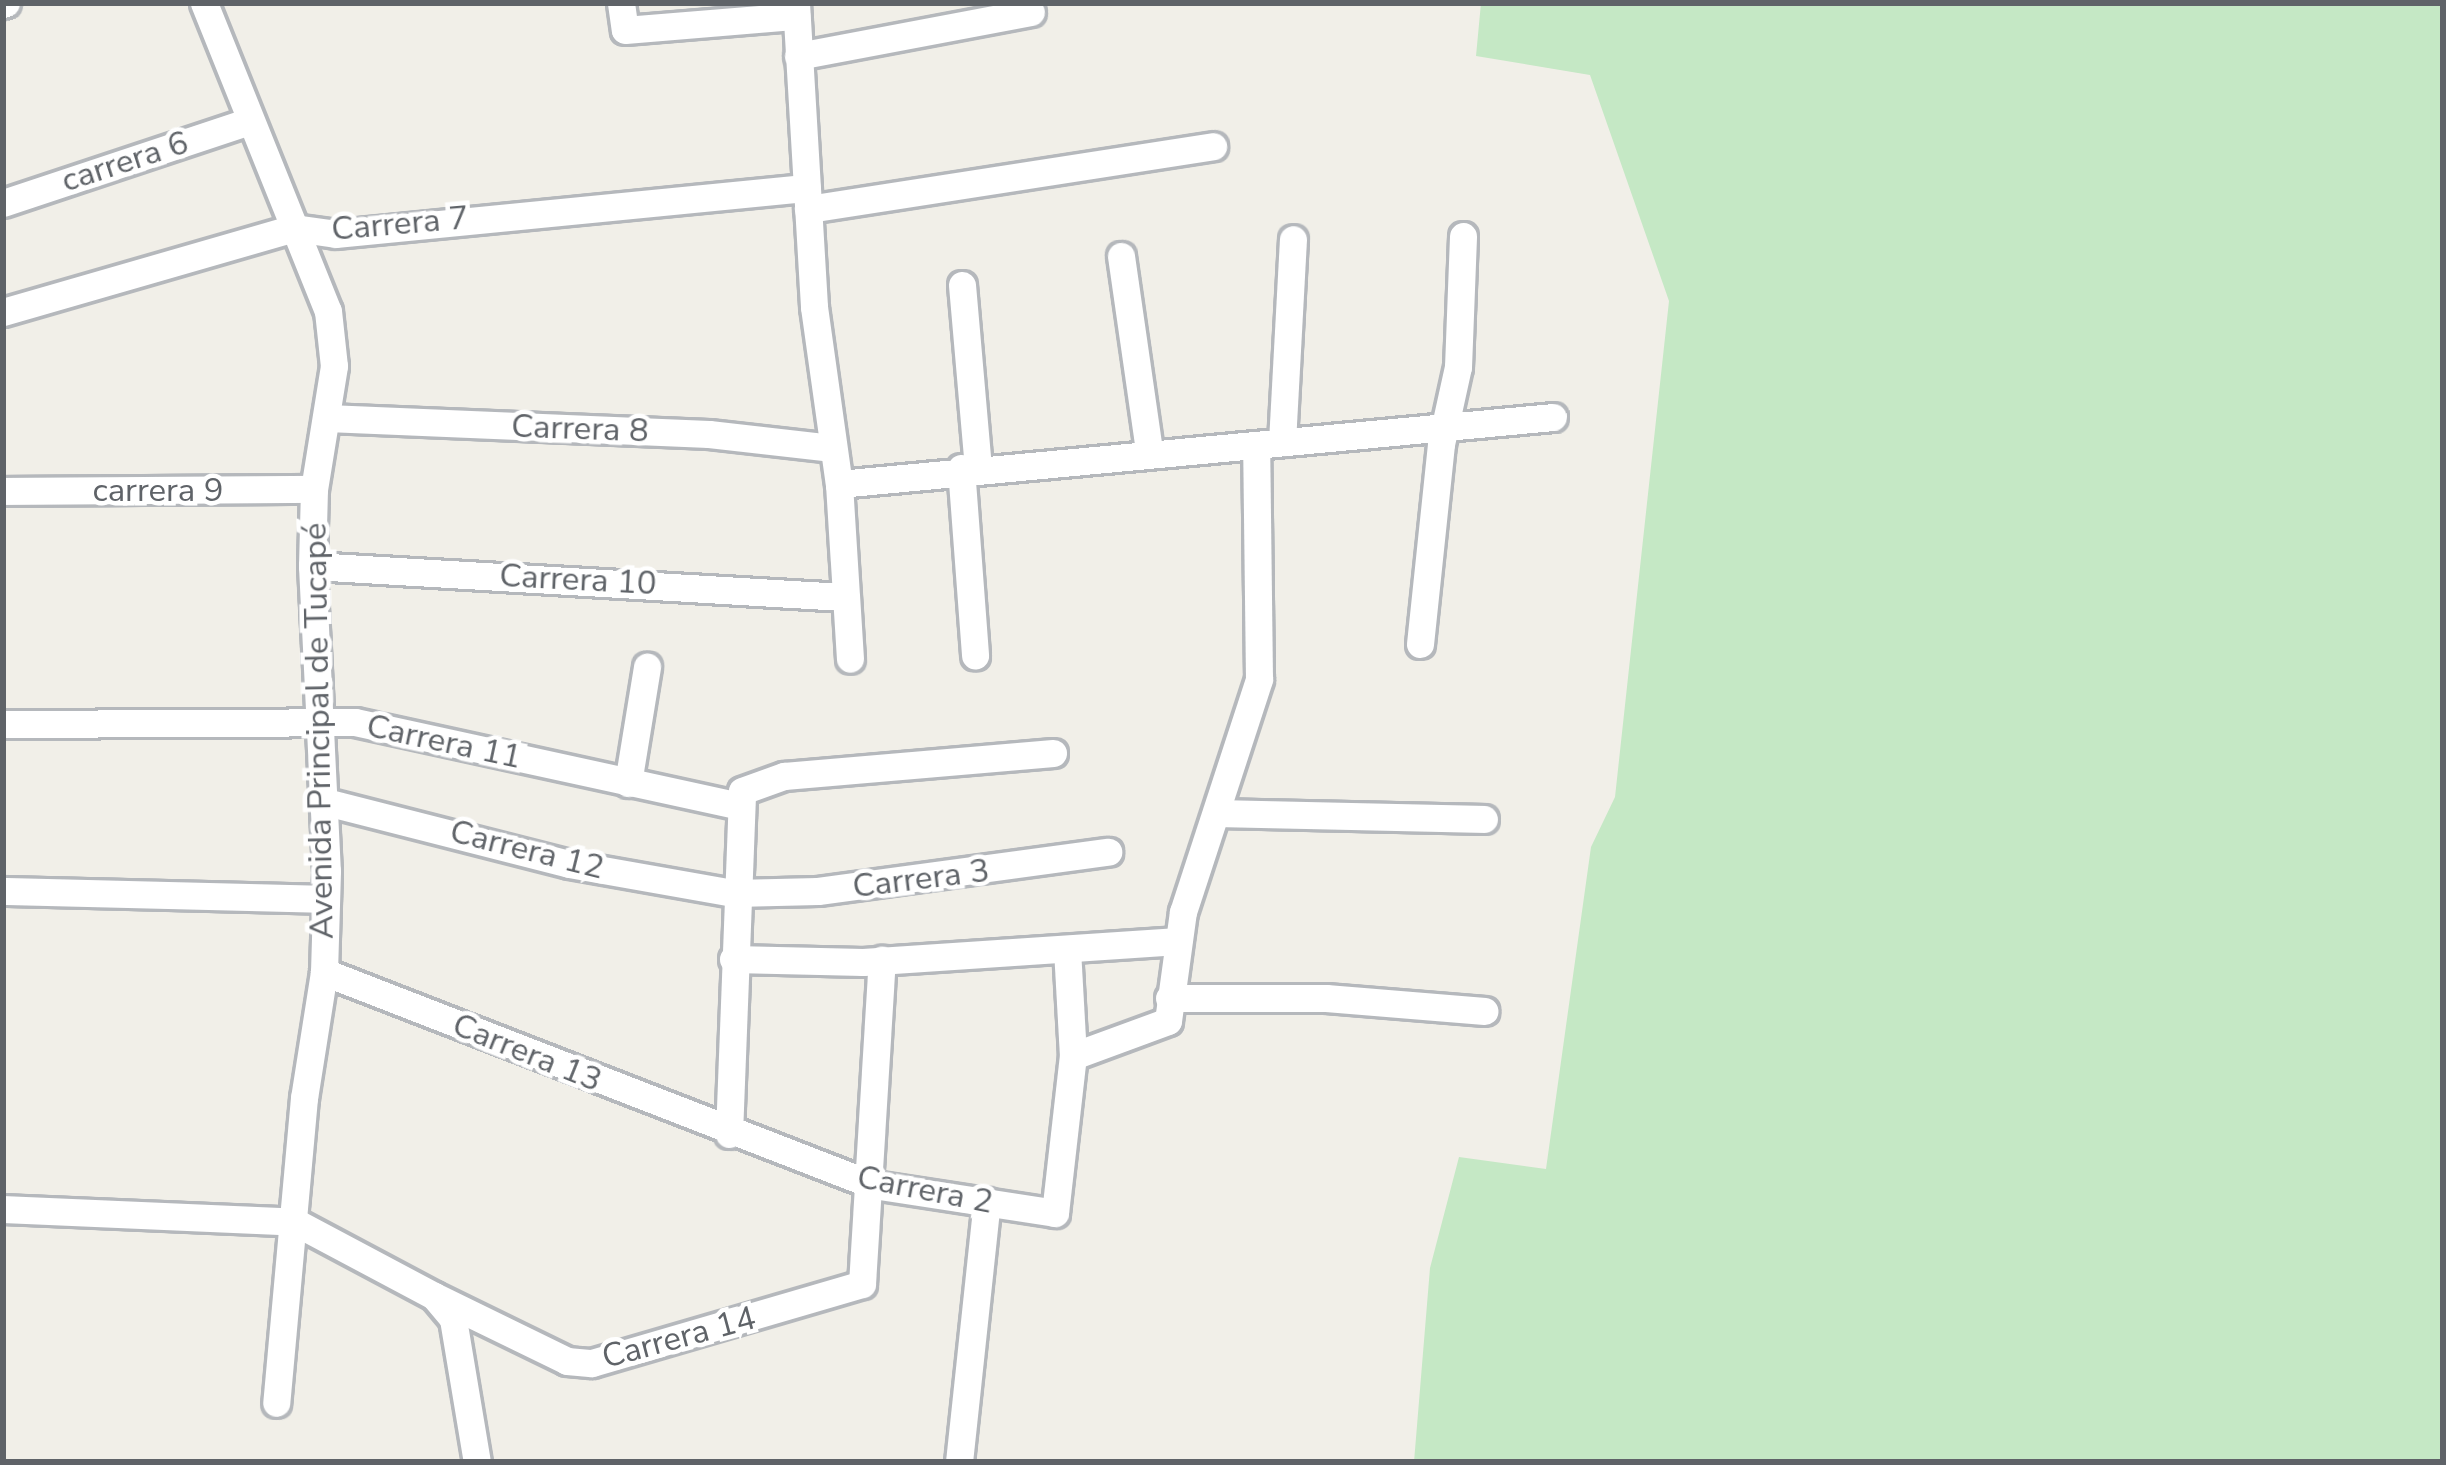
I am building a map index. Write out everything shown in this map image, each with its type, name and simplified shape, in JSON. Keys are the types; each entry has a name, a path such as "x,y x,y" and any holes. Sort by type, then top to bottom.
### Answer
{"street":[{"name":"Avenida Principal de Tucapé","path":"204,3 246,122 328,311 334,366 314,489 312,566 326,899 324,972 276,1403"},
{"path":"621,3 626,30 796,9 808,198 839,484 850,658"},
{"path":"798,56 1031,12"},
{"name":"carrera 6","path":"3,203 246,122"},
{"name":"Carrera 7","path":"3,312 294,228 336,234 808,198 1213,146"},
{"path":"1420,644 1444,423 1458,367 1463,236"},
{"path":"1067,949 1072,1056 1168,1021 1178,941 1259,679 1269,444 1293,238"},
{"path":"1121,256 1149,450"},
{"path":"962,284 974,655"},
{"path":"839,484 1149,450 1269,444 1444,423 1553,417"},
{"name":"Carrera 8","path":"328,418 709,434 832,448"},
{"name":"carrera 9","path":"3,490 314,489"},
{"name":"Carrera 10","path":"312,566 843,596"},
{"path":"628,783 647,667"},
{"name":"Carrera 11","path":"3,724 355,722 736,805"},
{"path":"729,1134 736,805 752,782 1053,753"},
{"name":"Carrera 12","path":"322,801 569,864 734,892"},
{"path":"1218,813 1484,819"},
{"name":"Carrera 3","path":"734,892 818,891 1108,852"},
{"path":"3,891 326,899"},
{"path":"733,959 882,960 1178,941"},
{"path":"873,1185 882,960"},
{"name":"Carrera 13","path":"324,972 729,1134"},
{"path":"1169,998 1326,998 1484,1011"},
{"name":"Carrera 2","path":"729,1134 873,1185 1054,1213 1072,1056"},
{"name":"Carrera 14","path":"434,1296 567,1361 592,1363 862,1284 873,1185"},
{"path":"959,1462 987,1202"},
{"path":"3,1208 296,1222 434,1296 453,1318 477,1462"}],"green space":[{"path":"1481,3 2443,3 2443,1462 1414,1462 1430,1268 1459,1157 1546,1169 1591,847 1615,797 1669,301 1590,75 1476,56"}]}
